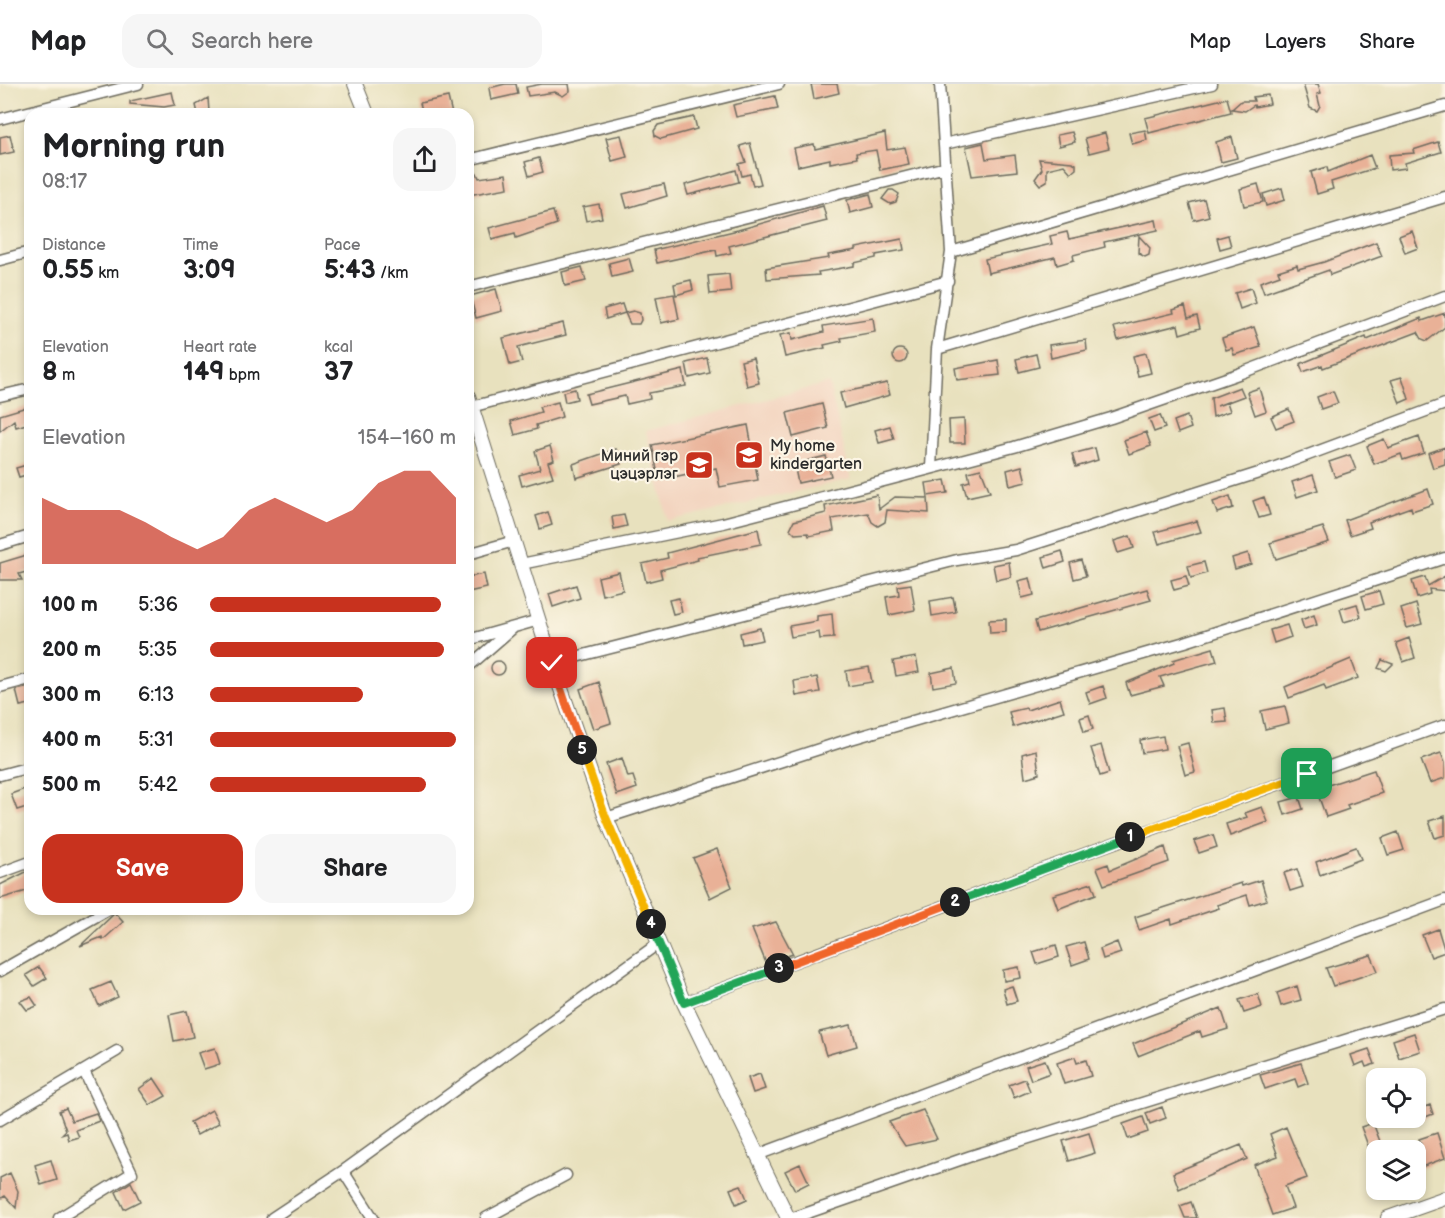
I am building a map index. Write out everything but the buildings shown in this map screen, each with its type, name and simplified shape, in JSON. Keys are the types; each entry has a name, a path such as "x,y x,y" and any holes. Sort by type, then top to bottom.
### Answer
{"street":[{"path":"41,108 138,84"},
{"path":"355,84 365,108"},
{"path":"474,159 779,84"},
{"path":"931,468 938,350 951,252 940,84"},
{"path":"944,144 1212,84"},
{"path":"951,252 1445,106"},
{"path":"0,118 24,112"},
{"path":"474,285 945,167"},
{"path":"938,350 1445,197"},
{"path":"0,260 24,254"},
{"path":"474,410 948,282"},
{"path":"521,564 723,523 1014,447 1111,418 1445,296"},
{"path":"0,396 24,390"},
{"path":"552,663 957,560 1016,550 1265,471 1445,404"},
{"path":"474,420 552,663 606,818 684,1003 788,1218"},
{"path":"0,545 24,538"},
{"path":"474,552 514,541"},
{"path":"606,818 844,741 1185,642 1445,558"},
{"path":"474,638 539,620"},
{"path":"474,662 516,626"},
{"path":"0,687 24,681"},
{"path":"684,1003 1100,848 1445,725"},
{"path":"0,775 24,769"},
{"path":"0,873 24,864"},
{"path":"757,1155 1445,900"},
{"path":"0,971 99,915"},
{"path":"272,1218 343,1171 658,943"},
{"path":"793,1218 949,1163 1445,1009"},
{"path":"0,1120 117,1052"},
{"path":"59,1218 132,1173 84,1071"},
{"path":"343,1171 373,1218"},
{"path":"486,1218 566,1175"},
{"path":"1388,1218 1445,1198"}],"shaded area":[{"name":"My home kindergarten","path":"829,383 851,479 668,521 646,431"}],"place":[{"name":"My home kindergarten","path":"749,455"},
{"name":"Миний гэр цэцэрлэг","path":"699,465"}],"route":[{"path":"552,663 605,815 684,1003 1100,848 1307,774"}]}
